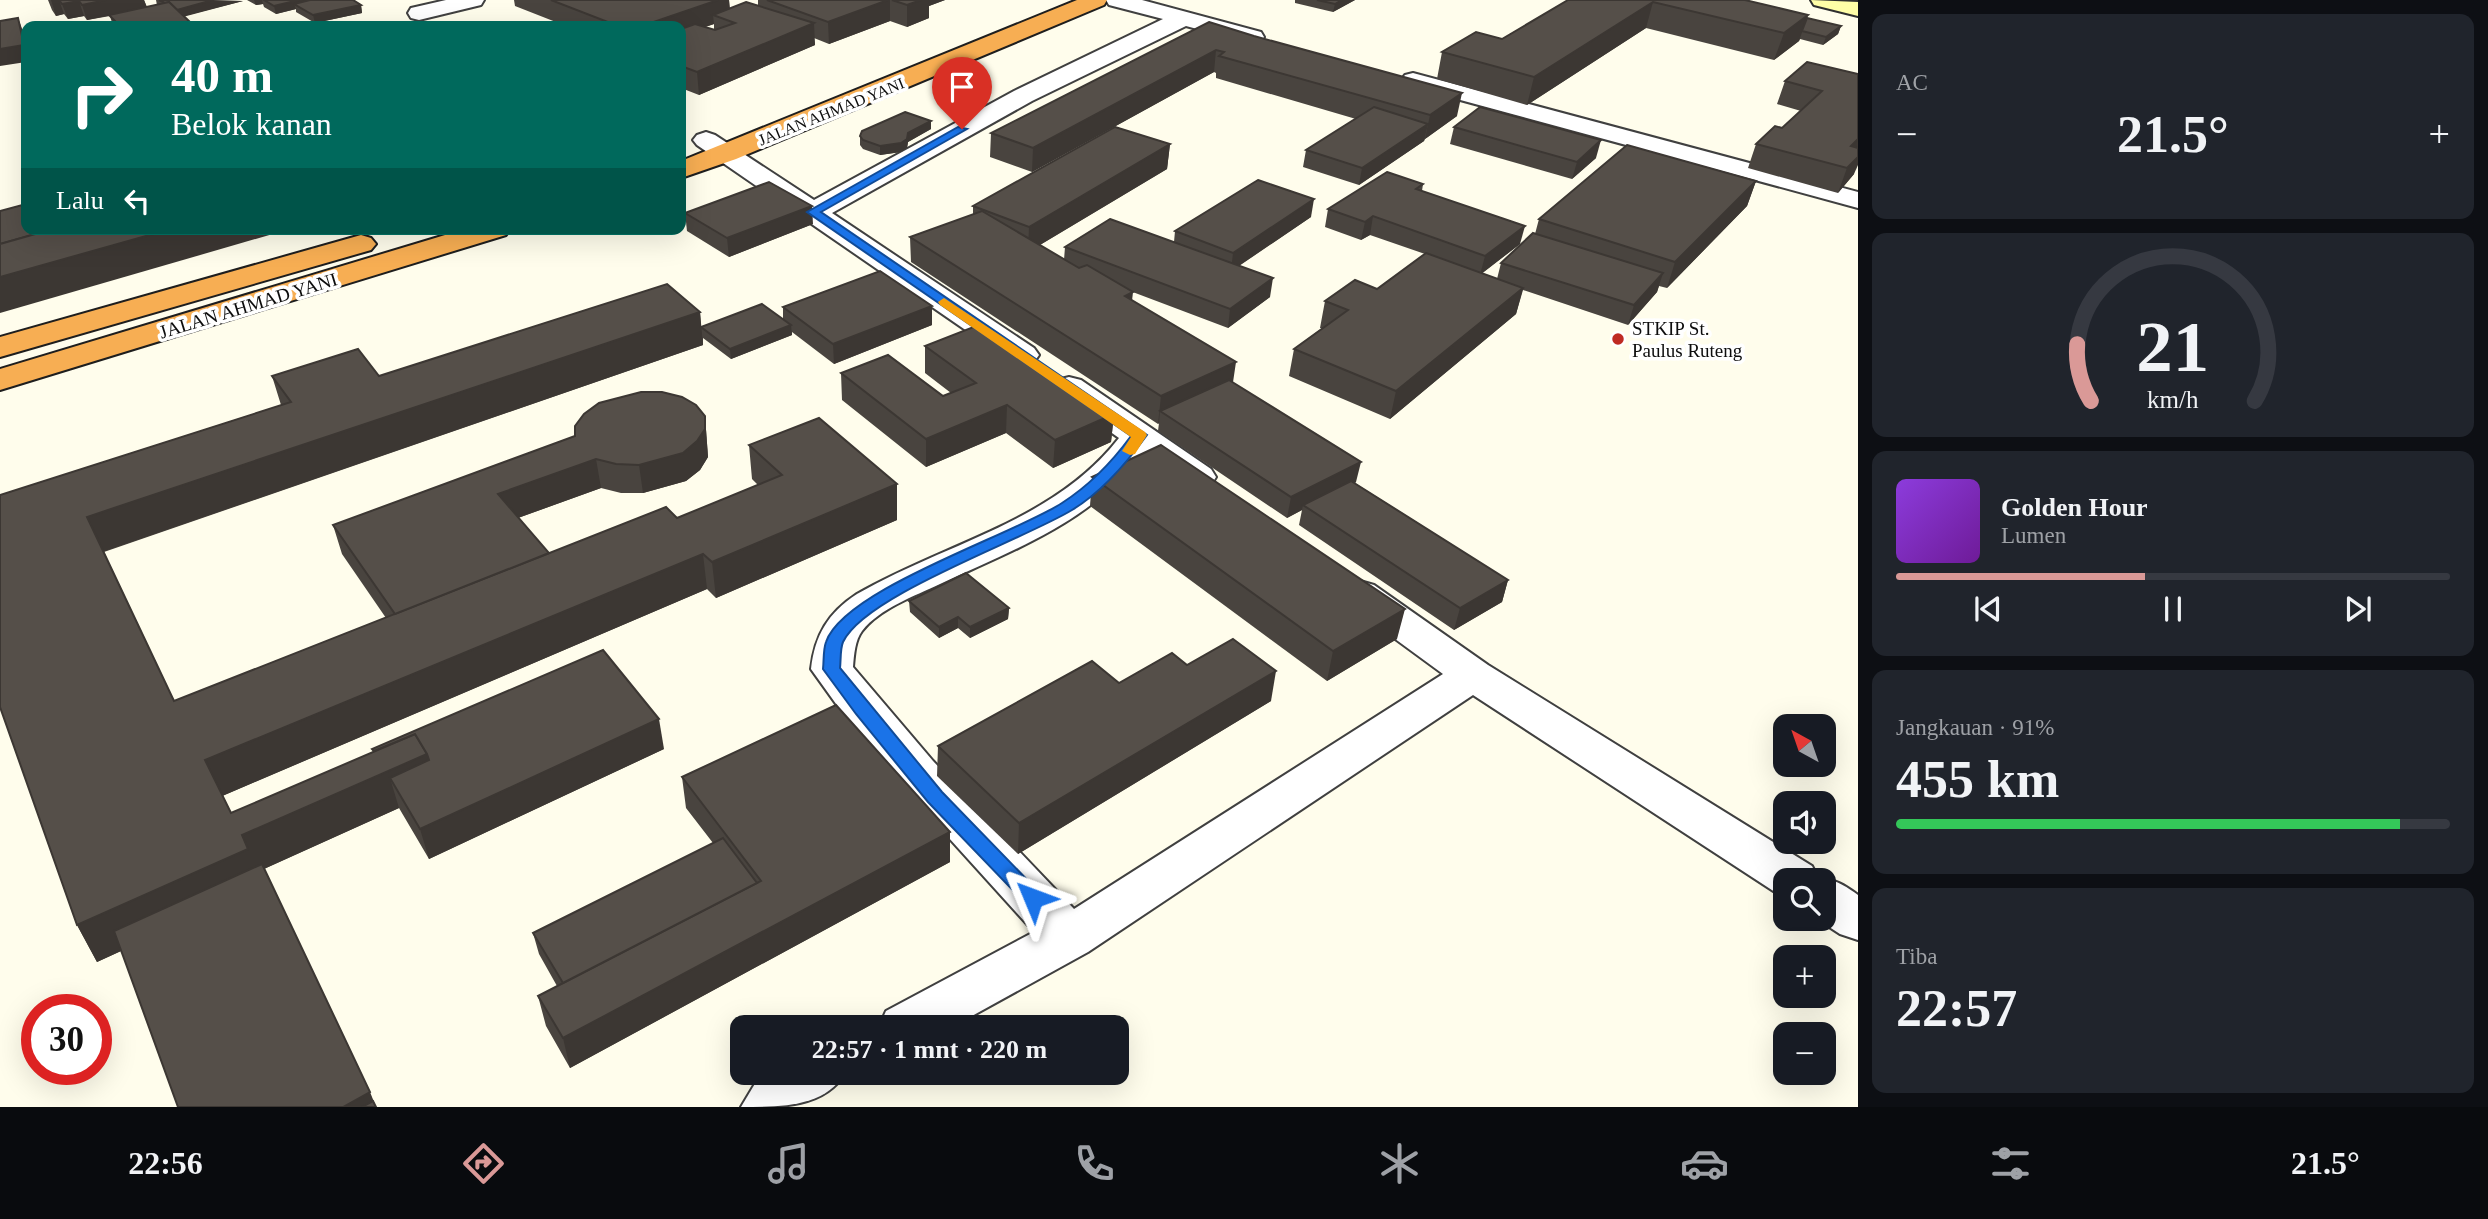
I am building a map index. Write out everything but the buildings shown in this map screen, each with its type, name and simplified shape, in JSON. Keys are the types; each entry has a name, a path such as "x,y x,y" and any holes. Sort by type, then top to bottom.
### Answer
{"highway":[{"name":"JALAN AHMAD YANI","path":"686,165 705,147 1045,0"},
{"name":"JALAN AHMAD YANI","path":"705,147 1096,0"},
{"name":"JALAN AHMAD YANI","path":"0,347 392,235"},
{"name":"JALAN AHMAD YANI","path":"0,380 477,235"},
{"path":"255,274 279,297"}],"street":[{"path":"395,0 434,21"},
{"path":"419,13 473,0"},
{"path":"1117,0 1278,44"},
{"path":"1822,0 1858,9"},
{"path":"813,212 1023,96 1184,18"},
{"path":"1385,73 1858,200"},
{"path":"705,147 813,212 1228,499"},
{"path":"1070,937 935,797 862,710 832,669 834,642 853,617 907,584 1068,506 1113,469 1139,435"},
{"path":"1328,571 1473,675 1776,868"},
{"path":"927,1015 1070,937 1473,675"},
{"path":"1836,906 1858,920"},
{"path":"769,1107 778,1094 795,1085"}],"slow traffic":[{"path":"944,302 1139,435 1130,451"}],"place":[{"name":"STKIP St. Paulus Ruteng","path":"1618,339"}],"route":[{"path":"962,129 813,212 1139,435 1113,469 1068,506 907,584 853,617 834,642 832,669 862,710 935,797 1033,898"}]}
